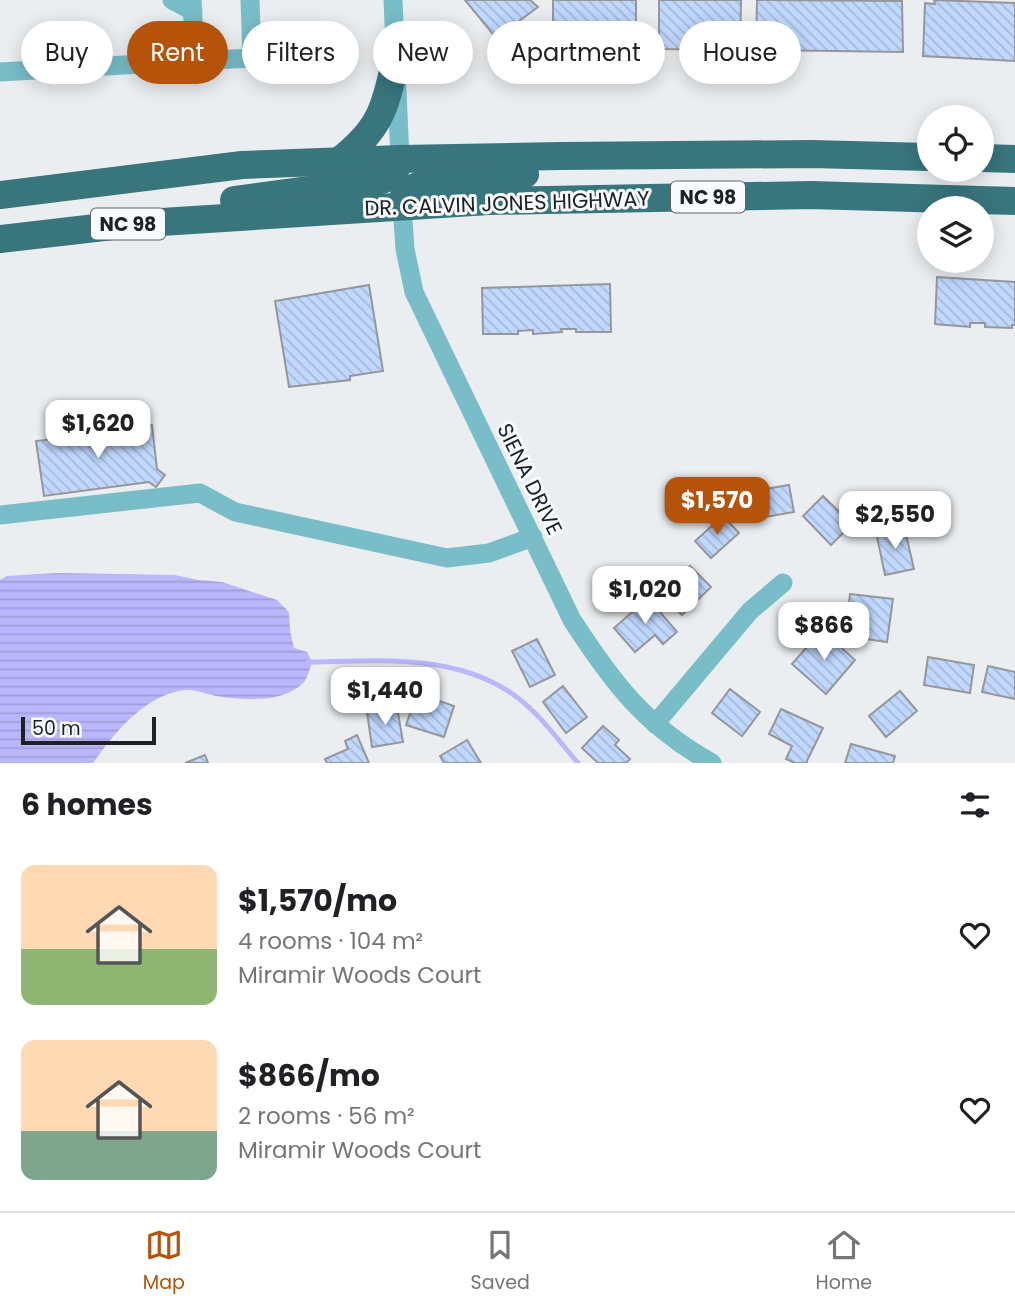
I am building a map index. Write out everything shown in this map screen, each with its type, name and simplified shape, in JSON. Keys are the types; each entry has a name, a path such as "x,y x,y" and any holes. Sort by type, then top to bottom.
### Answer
{"highway":[{"path":"339,161 370,134 388,99 391,84"},
{"path":"402,205 405,191 428,182 576,170 660,155"},
{"name":"DR. CALVIN JONES HIGHWAY","path":"0,195 242,165 400,159 660,155 917,157"},
{"path":"994,158 1015,159"},
{"path":"130,224 169,209 383,180 393,175 400,159"},
{"path":"892,198 946,185 1015,184"},
{"name":"DR. CALVIN JONES HIGHWAY","path":"0,239 130,224 489,201 811,195 1015,201"}],"street":[{"path":"172,0 192,6"},
{"path":"228,59 252,58 250,0"},
{"path":"393,0 394,21"},
{"path":"0,72 127,65"},
{"path":"397,84 400,159"},
{"name":"SIENA DRIVE","path":"402,205 405,249 414,292 572,620 604,670 623,693 655,724 712,763"},
{"path":"0,515 200,493 235,512 447,558 489,553 533,537"},
{"path":"655,724 750,611 783,583"}],"water":[{"path":"56,573 175,575 222,582 277,600 289,612 294,648 307,652 312,662 308,675 296,689 262,699 238,699 188,690 170,694 156,700 132,717 93,763 0,763 0,580 7,576"}],"building":[{"path":"465,0 530,0 538,7 519,21 487,21 487,27"},
{"path":"553,0 636,0 636,21 553,21"},
{"path":"659,0 741,0 741,21 679,21 679,49 665,49 665,21 659,21"},
{"path":"757,0 902,1 903,52 801,51 801,21 757,21"},
{"path":"934,0 1015,3 1015,61 923,56 925,3 935,4"},
{"path":"937,277 1015,282 1015,325 1012,325 1012,328 985,327 985,323 970,323 970,327 935,324"},
{"path":"610,284 611,332 561,329 562,332 533,334 533,330 518,331 518,334 483,334 482,288"},
{"path":"369,285 383,371 350,376 350,380 289,387 275,301"},
{"path":"152,425 157,469 165,475 156,487 149,482 44,496 36,441 78,436 78,431 108,427 109,431"},
{"path":"789,485 794,512 747,520 742,493"},
{"path":"823,496 852,524 831,545 803,516"},
{"path":"723,516 739,533 711,558 695,541"},
{"path":"904,526 914,569 885,575 876,532"},
{"path":"690,566 711,587 682,615 661,594"},
{"path":"850,594 893,599 887,642 859,638 862,612 848,610"},
{"path":"648,598 677,632 663,644 655,635 635,652 614,628"},
{"path":"822,630 855,660 826,694 792,664"},
{"path":"537,639 555,675 530,687 512,651"},
{"path":"928,657 974,665 970,693 924,685"},
{"path":"988,666 1015,672 1015,699 982,692"},
{"path":"563,686 587,717 566,733 543,702"},
{"path":"730,689 760,712 742,736 712,713"},
{"path":"900,691 917,711 886,737 869,716"},
{"path":"417,693 454,706 444,737 406,725"},
{"path":"397,707 403,742 372,747 367,712"},
{"path":"781,709 823,728 806,763 795,763 786,759 792,746 769,734"},
{"path":"603,726 619,740 615,745 630,759 626,763 598,763 582,748"},
{"path":"357,735 369,763 327,763 325,759 348,749 345,741"},
{"path":"467,740 481,763 444,763 440,756"},
{"path":"851,744 895,756 893,763 845,763"},
{"path":"205,755 208,763 185,763"}],"waterway":[{"path":"308,662 412,662 464,671 488,680 530,708 578,763"}]}
